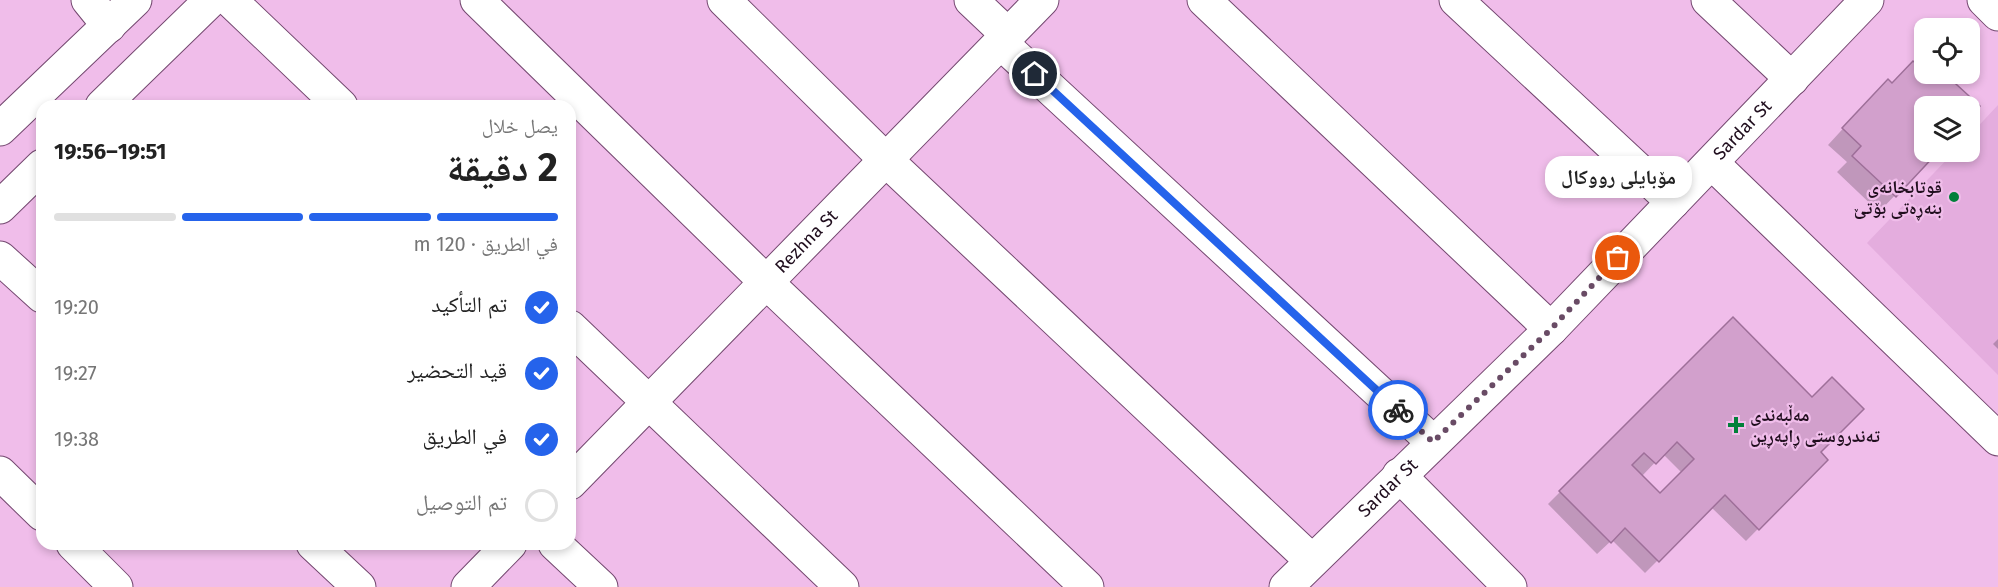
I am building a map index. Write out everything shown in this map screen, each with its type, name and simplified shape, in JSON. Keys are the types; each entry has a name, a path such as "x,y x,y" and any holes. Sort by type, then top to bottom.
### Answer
{"street":[{"path":"88,0 109,26"},
{"path":"0,129 135,0"},
{"path":"108,100 211,0"},
{"path":"230,0 335,100"},
{"path":"477,0 766,282 1087,587"},
{"path":"724,0 885,159 1312,561"},
{"path":"971,0 1004,39 1433,442"},
{"name":"Rezhna St","path":"576,477 1042,0"},
{"path":"1204,0 1551,329"},
{"path":"1456,0 1673,202"},
{"path":"1708,0 1792,79"},
{"name":"Sardar St","path":"1286,587 1551,329 1867,0"},
{"path":"1984,0 1998,14"},
{"path":"1712,163 1998,439"},
{"path":"0,207 36,172"},
{"path":"0,258 36,291"},
{"path":"576,333 842,587"},
{"path":"0,473 36,508"},
{"path":"1399,475 1510,587"},
{"path":"79,550 116,587"},
{"path":"319,550 359,587"},
{"path":"468,587 504,550"},
{"path":"561,550 601,587"}],"shaded area":[{"name":"قوتابخانەی بنەڕەتی بۆتێ","path":"1998,105 1998,375 1867,243 1944,162 1980,162 1980,124"}],"building":[{"path":"1913,61 1914,84 1956,84 1969,96 1914,96 1914,162 1929,162 1896,197 1852,156 1861,146 1842,128 1888,79 1892,83"},
{"name":"مەڵبەندی تەندروستی ڕاپەڕین","path":"1733,317 1812,397 1832,377 1864,409 1821,452 1828,460 1759,530 1725,495 1659,562 1625,528 1611,543 1559,491","holes":["1677,442 1694,459 1660,493 1632,465 1644,453 1656,464"]}],"way so far":[{"path":"1398,410 1433,442 1551,329 1618,258"}],"place":[{"name":"قوتابخانەی بنەڕەتی بۆتێ","path":"1954,197"},
{"name":"مۆبایلی رووکال","path":"1618,258"},
{"name":"مەڵبەندی تەندروستی ڕاپەڕین","path":"1736,425"}],"route":[{"path":"1035,74 1398,410"}]}
